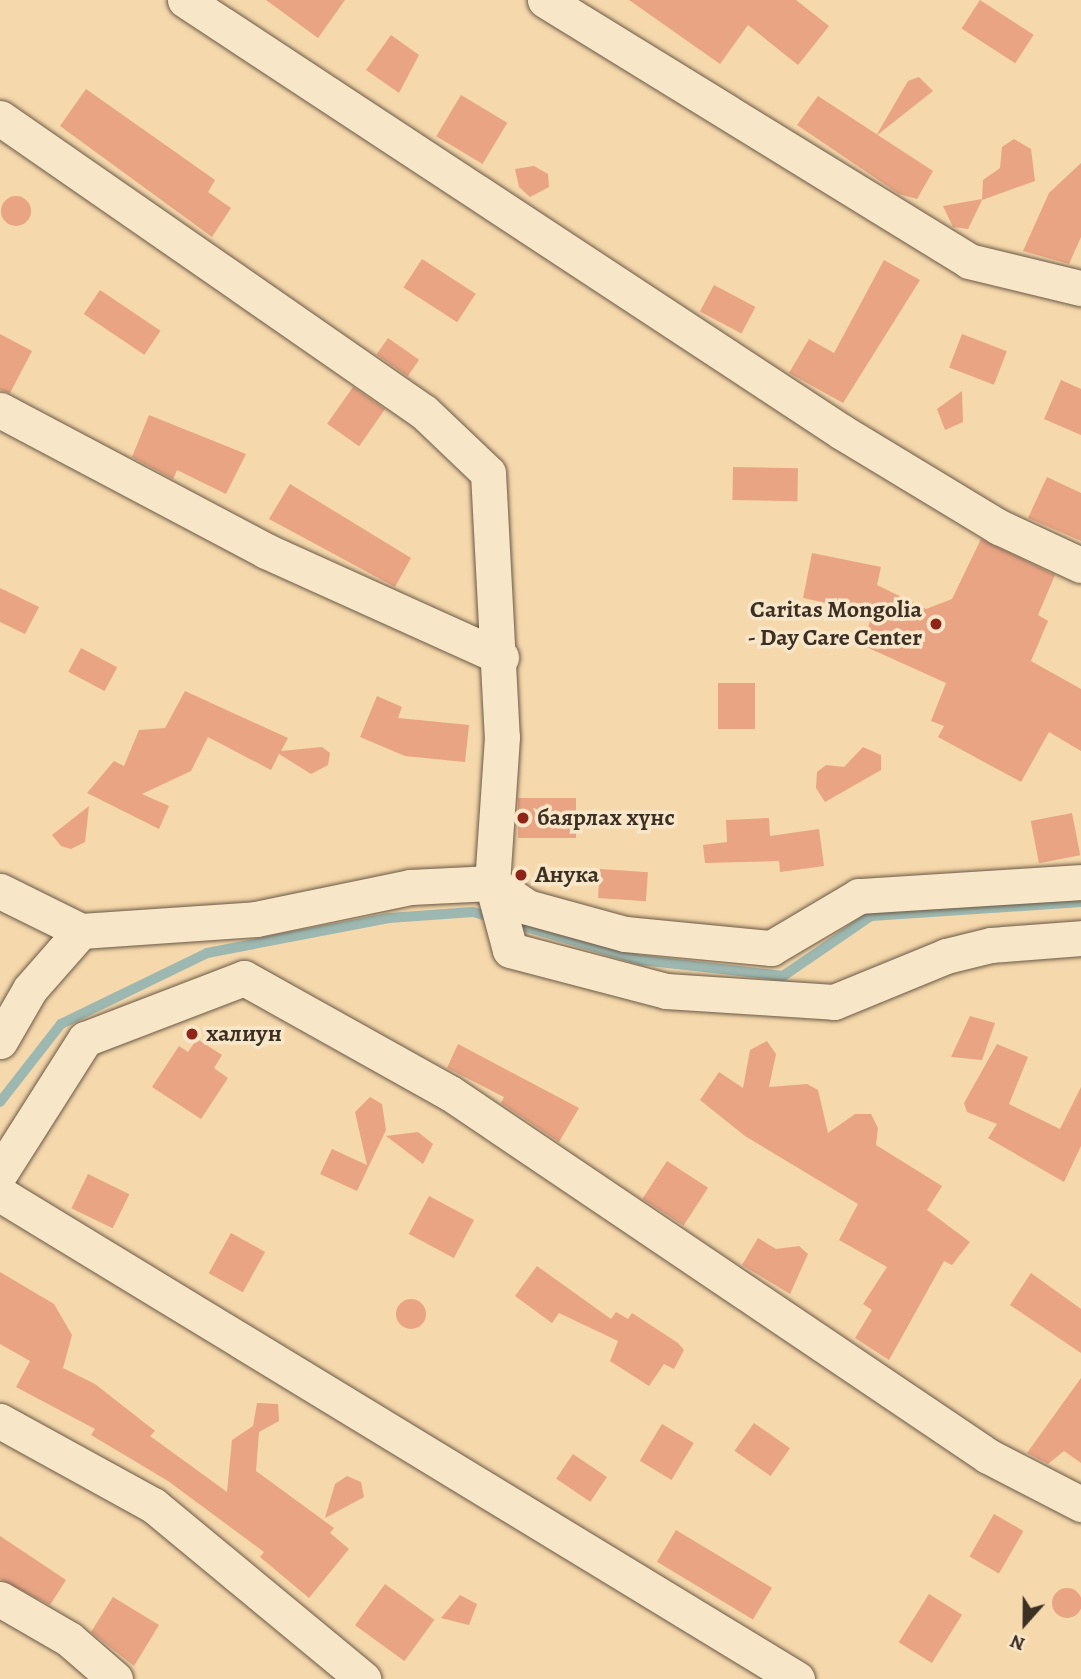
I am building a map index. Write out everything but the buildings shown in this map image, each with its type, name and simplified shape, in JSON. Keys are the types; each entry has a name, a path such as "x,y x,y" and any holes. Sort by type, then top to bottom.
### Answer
{"street":[{"path":"185,0 842,432 999,527 1081,565"},
{"path":"545,0 969,261 1081,288"},
{"path":"0,118 424,412 488,473 501,657 498,908 510,950 666,991 834,1002 946,956 991,945 1081,938"},
{"path":"0,410 266,551 501,657"},
{"path":"0,891 81,931 256,919 410,887 498,908 527,907 625,934 771,948 859,896 1081,882"},
{"path":"0,1041 30,989 81,931"},
{"path":"0,1173 85,1039 244,978 450,1093 988,1456 1081,1504"},
{"path":"0,1194 797,1679"},
{"path":"0,1420 153,1504 363,1679"},
{"path":"0,1599 69,1639 115,1679"}],"waterway":[{"path":"512,923 641,960 783,976 871,916 1081,902"},
{"path":"0,1102 61,1024 207,953 389,918 473,912 494,918"}],"place":[{"name":"Caritas Mongolia - Day Care Center","path":"936,624"},
{"name":"баярлах хүнс","path":"523,818"},
{"name":"Анука","path":"521,875"},
{"name":"халиун","path":"192,1034"}]}
